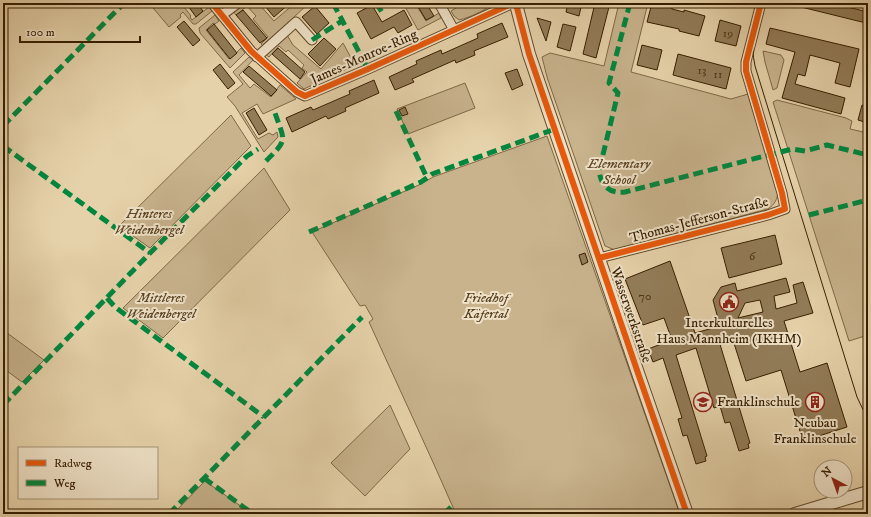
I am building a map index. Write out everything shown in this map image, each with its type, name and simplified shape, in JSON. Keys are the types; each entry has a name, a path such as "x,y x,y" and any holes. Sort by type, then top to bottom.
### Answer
{"street":[{"name":"James-Monroe-Ring","path":"212,3 257,57 297,92 305,96 454,30 515,5"},
{"path":"222,16 238,3"},
{"path":"439,3 454,30"},
{"name":"Thomas-Jefferson-Straße","path":"599,258 768,215 785,209 746,71 746,62 762,3"},
{"name":"Wasserwerkstraße","path":"515,5 529,54 687,514"},
{"path":"257,57 296,22 312,40"},
{"path":"795,514 868,492"},
{"path":"820,514 868,499"}],"green space":[{"path":"149,3 181,3 191,16 190,17 192,20 209,7 212,11 196,24 193,24 183,12 180,15 181,17 169,27"},
{"path":"242,3 258,3 274,21 295,3 309,3 263,46 261,44 268,37 253,19 256,16 247,6 236,15 233,11"},
{"path":"403,3 415,3 426,21 439,13 441,18 418,30"},
{"path":"464,3 494,3 486,9 459,20 451,11"},
{"name":"Elementary School","path":"619,3 648,3 631,72 731,99 748,94 778,192 775,202 768,209 615,250 605,246 547,77 542,57 550,53 604,66"},
{"path":"215,15 219,21 215,24 213,23 206,30 229,59 241,48 245,53 230,68 200,33 199,28"},
{"path":"287,35 293,45 321,69 343,43 355,65 304,89 297,83 307,72 302,68 304,65 288,50 286,52 279,46 269,57 265,54"},
{"path":"763,51 781,55 784,60 777,88 773,90 765,62"},
{"path":"249,57 253,60 239,75 250,88 254,84 271,97 280,85 296,99 263,114 257,104 242,113 258,139 269,133 273,135 277,132 278,137 264,152 235,106 227,97 243,84 233,72"},
{"path":"465,83 475,108 408,134 397,109"},
{"path":"777,100 846,118 852,121 850,129 868,133 868,335 849,341 773,102"},
{"name":"Hinteres Weidenbergel","path":"231,115 251,146 150,248 119,226"},
{"name":"Friedhof Käfertal","path":"547,136 680,514 456,514 369,322 373,319 365,305 360,306 312,232 421,184 433,177"},
{"name":"Mittleres Weidenbergel","path":"264,168 290,210 163,338 123,308"},
{"path":"3,330 44,360 22,382 3,368"},
{"path":"390,405 410,449 365,496 331,463"},
{"path":"205,481 252,514 173,514"}],"building":[{"path":"186,3 197,3 203,11 196,17"},
{"path":"268,3 290,3 274,17 265,6"},
{"path":"416,3 426,3 434,16 426,20"},
{"path":"568,3 582,3 579,16 566,12"},
{"path":"595,3 610,3 596,58 583,54"},
{"path":"652,3 705,16 699,36 679,31 679,29 647,22"},
{"path":"793,3 831,3 868,12 866,23 793,5"},
{"path":"372,5 382,22 404,10 412,25 398,33 394,27 371,39 357,13"},
{"path":"315,6 329,23 317,34 302,17"},
{"path":"243,10 267,38 260,43 236,15"},
{"path":"537,18 551,22 546,41"},
{"path":"720,20 741,26 736,46 715,41"},
{"path":"184,21 200,40 193,46 177,27"},
{"path":"502,23 508,37 474,51 475,55 456,63 455,60 412,79 414,82 395,90 389,77 417,64 416,61 441,50 442,54 478,38 477,34"},
{"path":"214,24 237,53 230,59 207,30"},
{"path":"563,24 576,27 570,51 557,47"},
{"path":"770,28 859,49 850,87 835,83 840,63 810,55 805,76 798,74 795,84 845,98 841,114 782,98 795,52 766,44"},
{"path":"324,38 336,49 320,66 308,54"},
{"path":"642,45 662,50 657,70 637,65"},
{"path":"278,48 305,72 300,79 272,54"},
{"path":"678,54 731,68 726,89 673,75"},
{"path":"220,64 235,83 228,89 213,70"},
{"path":"249,66 277,90 271,96 243,72"},
{"path":"517,69 523,85 512,90 505,73"},
{"path":"374,80 379,93 345,108 346,111 328,119 326,116 292,132 286,118 311,107 313,110 350,94 349,91"},
{"path":"862,105 868,106 868,123 858,120"},
{"path":"405,107 408,114 402,116 399,110"},
{"path":"254,108 267,130 259,135 246,113"},
{"path":"775,235 782,264 729,278 721,248"},
{"path":"585,253 588,262 582,265 579,255"},
{"path":"670,261 695,333 720,326 713,300 721,287 735,283 737,291 786,278 790,292 774,296 776,309 797,303 793,285 803,282 813,313 784,321 800,372 827,363 847,427 803,441 781,370 746,381 732,337 719,341 750,443 748,444 749,448 739,451 730,422 725,423 720,406 714,408 696,348 676,355 707,456 705,457 706,461 696,464 687,435 683,436 678,419 682,418 663,358 653,362 648,349 672,340 664,318 643,325 625,279","holes":["760,300 763,312 738,318 745,303"]}],"tram line":[{"path":"760,3 753,34 755,66 857,397 868,420"}],"marked path":[{"path":"3,126 124,3"},
{"path":"333,3 368,69"},
{"path":"376,3 382,12"},
{"path":"630,3 609,83 618,93 599,171 602,181 607,188 615,192 625,192 792,149 805,151 827,145 868,155"},
{"path":"312,40 342,21"},
{"path":"396,111 427,178"},
{"path":"266,161 278,148 282,140 281,130 275,113"},
{"path":"309,232 421,182 432,174 555,129"},
{"path":"3,146 150,253"},
{"path":"3,405 150,253 247,156 258,149"},
{"path":"809,215 868,200"},
{"path":"107,298 115,307 264,417"},
{"path":"169,514 362,317"},
{"path":"204,478 253,514"},
{"path":"444,514 451,507"}],"cycle path":[{"path":"212,3 251,51 297,92 305,96 509,5"},
{"path":"599,258 768,215 785,209 782,193 746,71 746,62 761,3"},
{"path":"517,8 529,54 687,514"}],"place":[{"name":"Interkulturelles Haus Mannheim (IKHM)","path":"729,302"},
{"name":"Franklinschule","path":"703,402"},
{"name":"Neubau Franklinschule","path":"815,402"}]}
